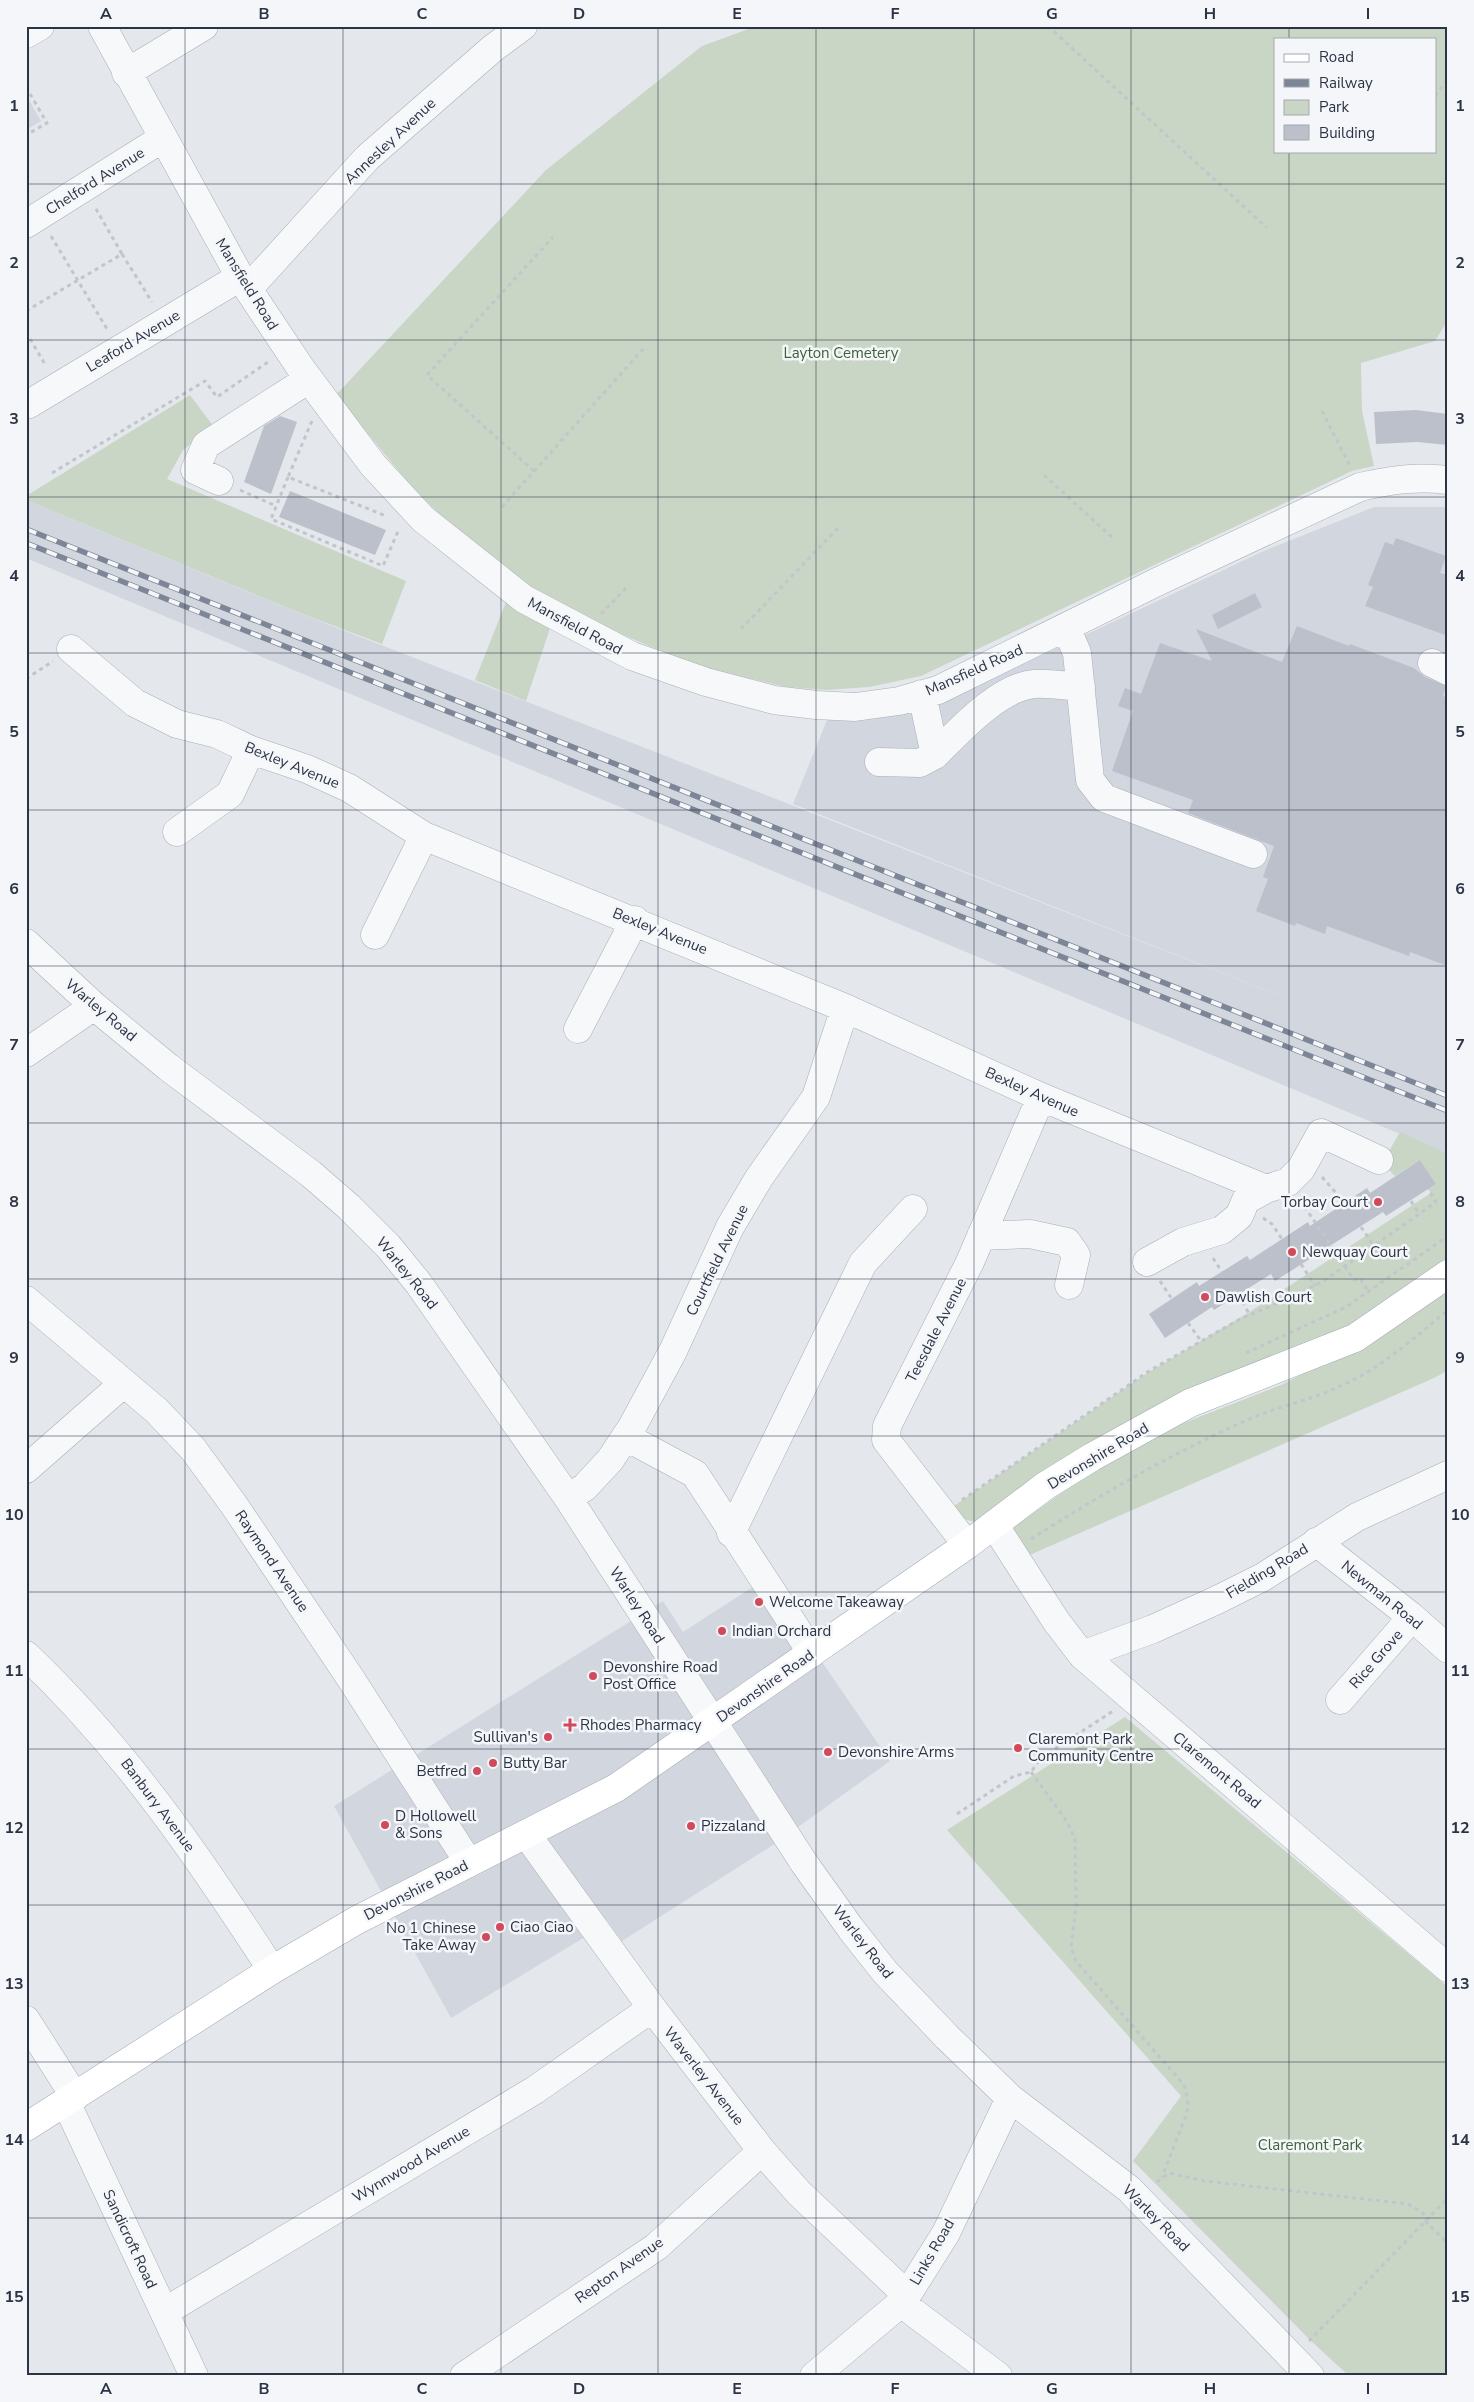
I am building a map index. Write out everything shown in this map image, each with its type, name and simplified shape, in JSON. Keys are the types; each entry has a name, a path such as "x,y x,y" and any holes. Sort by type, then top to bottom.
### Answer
{"main road":[{"name":"Devonshire Road","path":"26,2127 272,1970 372,1912 527,1835 616,1788 967,1546 1045,1486 1190,1403 1355,1338 1448,1274"}],"street":[{"path":"26,34 40,26"},
{"name":"Mansfield Road","path":"102,26 126,73 244,283 308,379 413,520 524,599 632,656 725,687 774,700 855,707 899,700 938,690 1360,487 1394,479 1428,477 1448,480"},
{"path":"126,73 204,26"},
{"name":"Annesley Avenue","path":"244,283 367,158 492,49 523,26"},
{"name":"Chelford Avenue","path":"33,220 163,138"},
{"name":"Leaford Avenue","path":"26,402 30,404 164,323 244,283"},
{"path":"219,481 195,470 206,445 308,379"},
{"path":"1066,627 1077,653 1090,780 1104,798 1253,854"},
{"name":"Bexley Avenue","path":"71,649 135,704 177,724 217,734 251,750 307,769 349,788 424,836 634,920 845,1008 1041,1097 1285,1180"},
{"path":"879,762 920,764 935,755 992,701 1024,686 1034,684 1081,687"},
{"path":"922,694 935,755"},
{"path":"177,832 230,794 251,750"},
{"path":"375,935 424,836"},
{"path":"578,1029 634,920"},
{"name":"Warley Road","path":"26,943 94,1006 168,1067 311,1174 349,1207 388,1246 419,1284 568,1498 804,1863 851,1929 914,2004 1010,2098 1129,2188 1301,2368"},
{"path":"26,1053 94,1006"},
{"name":"Courtfield Avenue","path":"568,1498 585,1487 610,1460 626,1437 673,1351 730,1227 774,1157 816,1097 845,1008"},
{"name":"Teesdale Avenue","path":"967,1546 886,1440 887,1426 981,1236 1041,1097"},
{"path":"1147,1262 1183,1242 1222,1230 1239,1216 1246,1200 1285,1180 1321,1133 1379,1160"},
{"path":"731,1533 863,1263 914,1209"},
{"path":"981,1236 1030,1234 1067,1242 1076,1255 1068,1285"},
{"name":"Raymond Avenue","path":"26,1300 157,1411 193,1449 234,1506 351,1679 469,1864"},
{"path":"26,1469 124,1382"},
{"path":"626,1437 695,1474 731,1533 812,1653"},
{"name":"Fielding Road","path":"1082,1655 1153,1629 1217,1600 1263,1577 1356,1517 1448,1475"},
{"name":"Claremont Road","path":"995,1526 1056,1622 1082,1655 1448,1968"},
{"name":"Newman Road","path":"1316,1542 1412,1617 1448,1649"},
{"name":"Rice Grove","path":"1340,1700 1412,1617"},
{"name":"Banbury Avenue","path":"26,1655 95,1726 152,1795 215,1883 272,1970"},
{"name":"Waverley Avenue","path":"527,1835 652,2008 762,2151 799,2193 904,2299 998,2376"},
{"name":"Wynnwood Avenue","path":"164,2312 535,2090 652,2008"},
{"name":"Sandicroft Road","path":"26,2020 70,2099 194,2376"},
{"name":"Links Road","path":"814,2376 904,2299 946,2232 1010,2098"},
{"name":"Repton Avenue","path":"464,2376 656,2247 762,2151"}],"path":[{"path":"1048,26 1268,228"},
{"path":"1436,95 1448,79"},
{"path":"26,87 47,123 26,135"},
{"path":"84,188 164,323"},
{"path":"33,220 78,280 120,350"},
{"path":"534,471 427,375 553,237"},
{"path":"26,311 122,254"},
{"path":"26,332 58,387"},
{"path":"502,507 644,348"},
{"path":"52,473 205,381 217,397 288,350"},
{"path":"1322,411 1360,487"},
{"path":"288,477 413,520 383,566 271,520 276,506 288,477 309,428"},
{"path":"1044,475 1115,540"},
{"path":"219,481 276,506"},
{"path":"742,629 839,526"},
{"path":"599,616 629,585"},
{"path":"26,679 71,649"},
{"path":"1345,1203 1321,1175 1285,1180 1354,1280 1360,1278 1369,1292"},
{"path":"943,1514 1149,1372 1200,1341 1250,1315 1315,1286 1346,1266 1436,1202 1428,1189"},
{"path":"1411,1201 1419,1214"},
{"path":"1361,1227 1374,1246"},
{"path":"1271,1341 1319,1321 1369,1292 1448,1236"},
{"path":"1301,1264 1315,1286"},
{"path":"1238,1295 1250,1315"},
{"path":"1011,1552 1096,1498 1179,1452 1249,1419 1336,1388 1365,1374 1403,1348 1448,1310"},
{"path":"1188,1323 1200,1341"},
{"path":"957,1814 1014,1776 1031,1772 1041,1758 1132,1698"},
{"path":"1031,1772 1068,1823 1075,1839 1076,1906 1071,1948 1076,1961 1184,2085 1188,2100 1187,2113 1162,2177"},
{"path":"1140,2199 1162,2177 1169,2173 1205,2181 1408,2204 1429,2217"},
{"path":"1301,2368 1425,2221 1448,2198"},
{"path":"1425,2221 1448,2243"}],"shaded area":[{"path":"26,95 41,121 26,130"},
{"path":"26,500 299,613 1322,1012 793,804 827,720 870,719 945,701 1266,550 1374,507 1448,507 1448,1154 26,558"},
{"path":"765,1579 890,1761 773,1845 622,1941 607,1920 585,1937 451,2018 334,1806 663,1601 683,1632"}],"green space":[{"name":"Layton Cemetery","path":"757,26 1448,26 1448,320 1435,341 1361,363 1362,411 1374,466 1352,471 921,676 869,687 827,690 786,687 694,665 593,622 528,590 475,547 416,492 336,395 546,170 702,46"},
{"path":"190,395 214,427 183,450 167,479 406,581 382,644 300,613 26,500 26,496"},
{"path":"508,597 551,625 526,701 475,680"},
{"path":"1400,1132 1448,1154 1448,1274 1001,1521 979,1522 968,1520 962,1518 951,1508 1144,1375 1248,1313 1431,1193 1428,1189 1436,1184 1420,1160 1395,1176 1382,1163"},
{"path":"1448,1289 1448,1370 1434,1378 1025,1557 1008,1531 1094,1470 1176,1426 1281,1385 1365,1342"},
{"name":"Claremont Park","path":"1125,1717 1448,1987 1448,2376 1349,2376 1310,2340 1133,2161 1181,2096 947,1830"}],"building":[{"path":"1416,410 1448,414 1448,445 1417,442 1376,444 1374,412"},
{"path":"280,416 297,422 271,494 244,482 264,426"},
{"path":"290,491 386,530 375,555 279,517"},
{"path":"1396,538 1446,556 1440,573 1448,575 1448,636 1365,606 1373,587 1368,585 1385,542 1393,545"},
{"path":"1255,593 1262,607 1218,629 1212,615"},
{"path":"1297,626 1414,668 1425,677 1446,686 1443,696 1448,698 1448,966 1410,952 1409,956 1327,926 1325,934 1296,923 1295,926 1256,911 1268,879 1263,877 1274,846 1188,813 1193,800 1112,771 1133,711 1118,706 1125,688 1141,694 1160,643 1212,661 1196,629 1282,662"},
{"path":"1420,1160 1436,1184 1386,1216 1383,1212 1275,1281 1271,1274 1214,1310 1212,1307 1165,1338 1149,1314 1197,1282 1199,1286 1247,1256 1250,1260 1308,1222 1310,1226 1367,1188 1370,1193"}],"railway":[{"path":"26,529 1448,1096"},
{"path":"26,543 1448,1111"}],"place":[{"name":"Torbay Court","path":"1378,1202"},
{"name":"Newquay Court","path":"1292,1252"},
{"name":"Dawlish Court","path":"1205,1297"},
{"name":"Welcome Takeaway","path":"759,1602"},
{"name":"Indian Orchard","path":"722,1631"},
{"name":"Devonshire Road Post Office","path":"593,1676"},
{"name":"Rhodes Pharmacy","path":"570,1725"},
{"name":"Sullivan's","path":"548,1737"},
{"name":"Claremont Park Community Centre","path":"1018,1748"},
{"name":"Devonshire Arms","path":"828,1752"},
{"name":"Butty Bar","path":"493,1763"},
{"name":"Betfred","path":"477,1771"},
{"name":"D Hollowell & Sons","path":"385,1825"},
{"name":"Pizzaland","path":"691,1826"},
{"name":"Ciao Ciao","path":"500,1927"},
{"name":"No 1 Chinese Take Away","path":"486,1937"}]}
